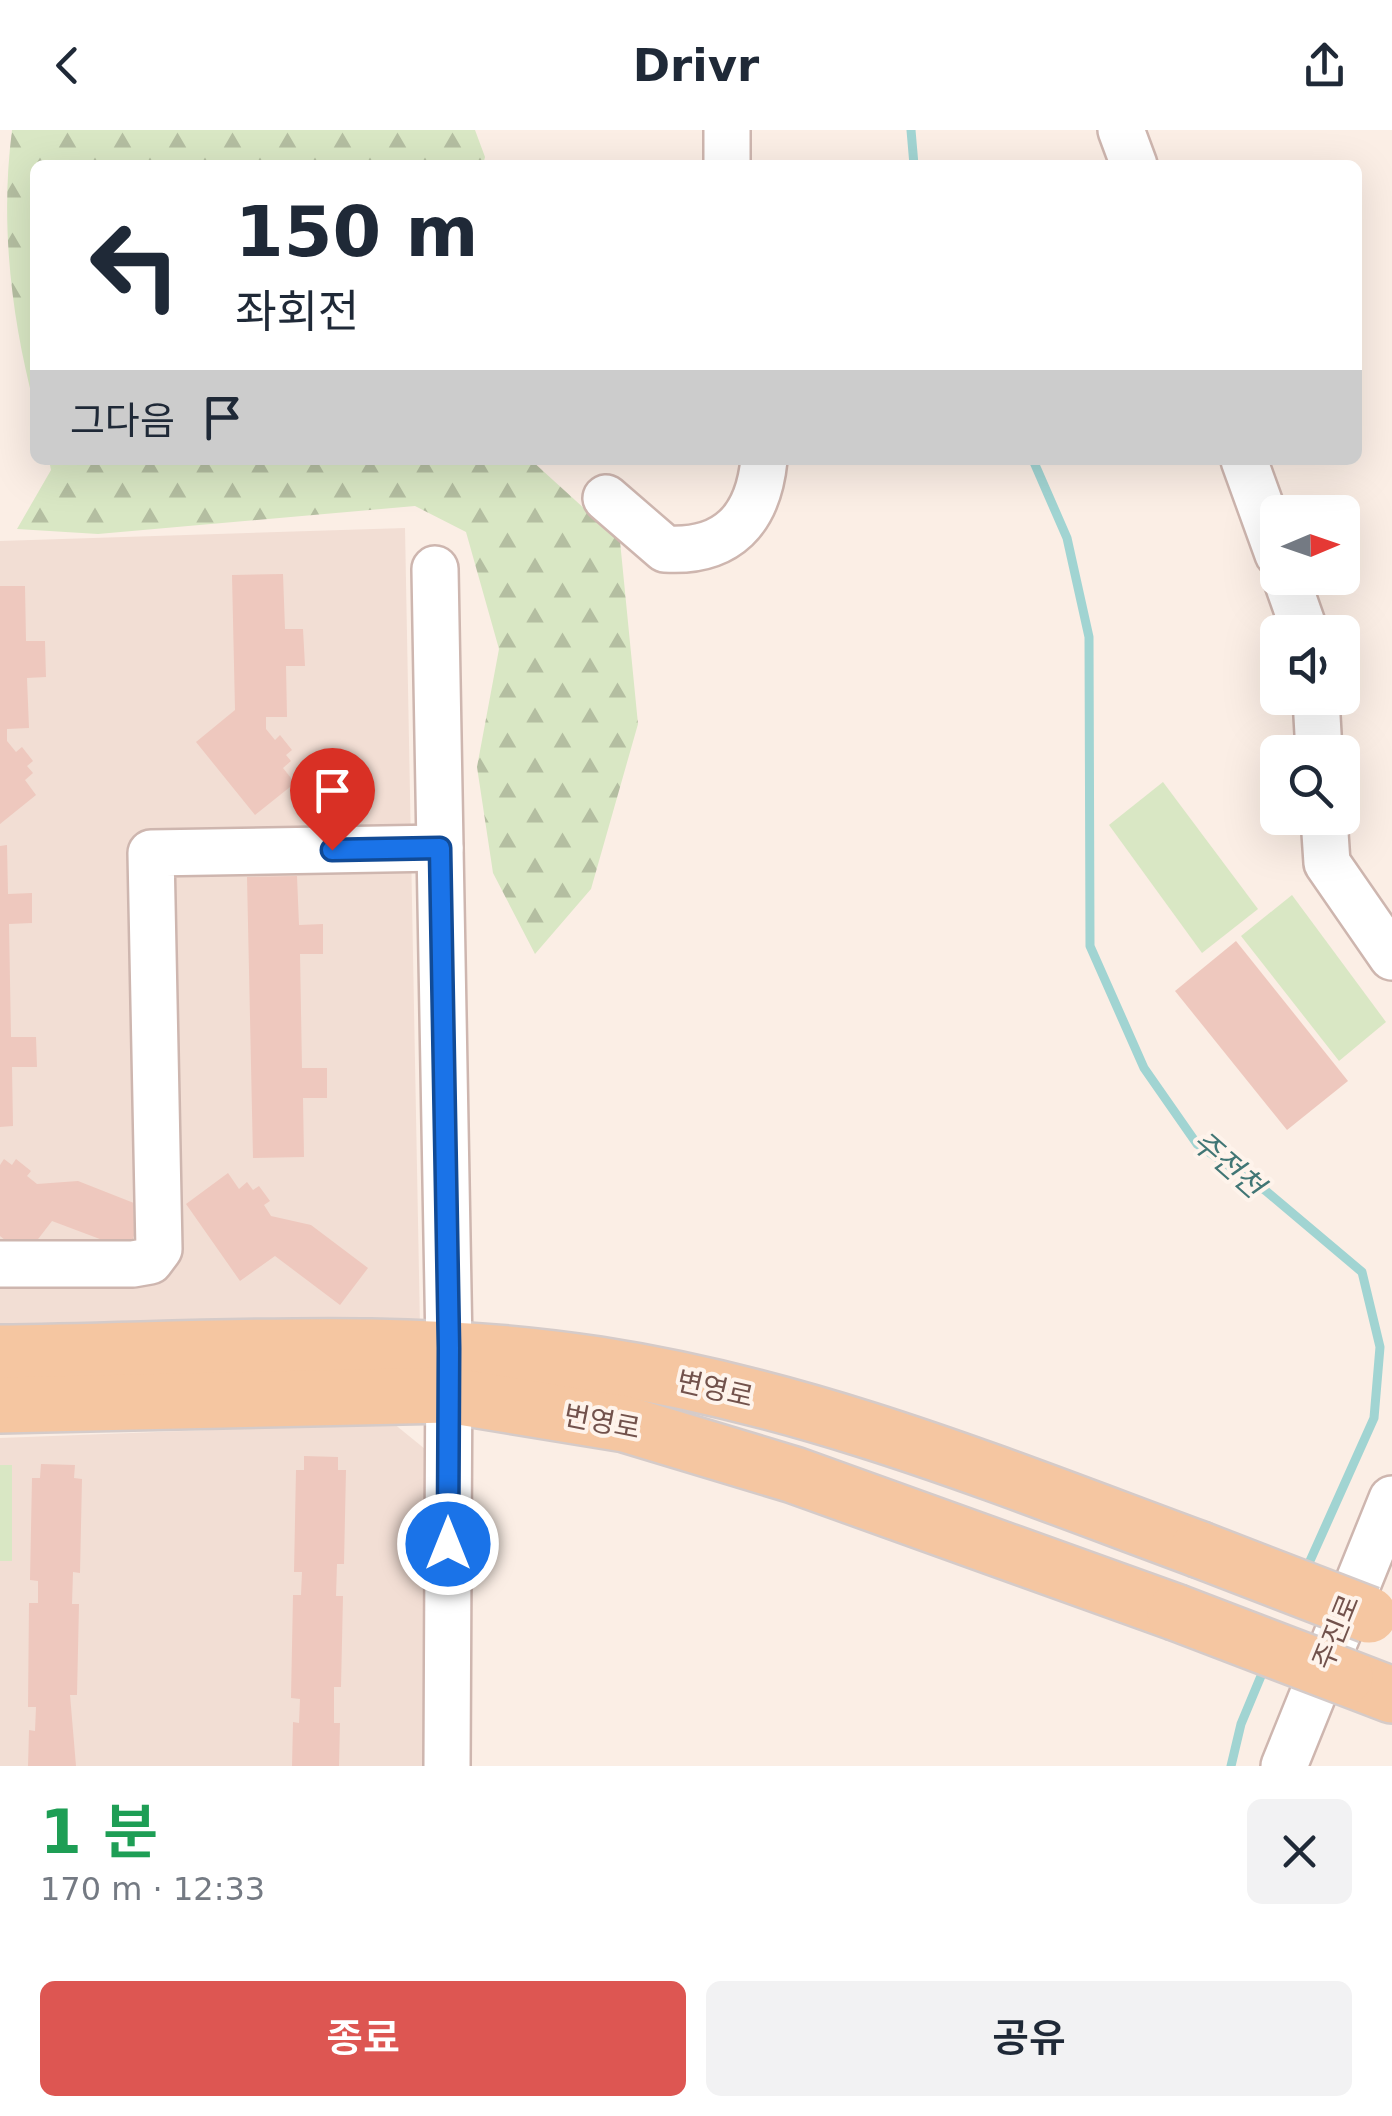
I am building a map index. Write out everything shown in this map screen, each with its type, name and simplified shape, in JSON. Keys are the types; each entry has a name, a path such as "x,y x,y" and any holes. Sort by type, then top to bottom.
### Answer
{"main road":[{"name":"변영로","path":"0,1353 449,1372 596,1365 715,1386 844,1420 1381,1620"},
{"name":"번영로","path":"0,1404 449,1372 794,1475 1369,1686"}],"street":[{"path":"727,130 727,160"},
{"path":"1122,130 1132,160"},
{"path":"606,498 664,549 710,544 739,528 760,496 763,465"},
{"path":"1246,465 1260,504"},
{"path":"435,569 449,1372 447,1766"},
{"path":"1325,835 1327,863 1392,957"},
{"path":"0,1264 133,1264 150,1261 159,1248 151,853 440,848"},
{"name":"주진로","path":"1284,1766 1392,1499"}],"shaded area":[{"path":"405,528 420,1328 0,1330 0,541"},
{"path":"393,1423 425,1449 425,1766 0,1766 0,1438"}],"green space":[{"path":"12,130 475,130 485,157 30,160 30,385 10,270"},
{"path":"50,465 536,465 620,541 638,724 591,889 535,954 493,873 477,767 499,649 466,532 415,506 98,534 17,529 51,470"},
{"path":"1163,782 1258,909 1202,953 1109,825"},
{"path":"1292,895 1386,1022 1339,1061 1241,936"},
{"path":"0,1465 12,1465 12,1561 0,1561"}],"building":[{"path":"283,574 285,629 303,629 305,666 286,666 287,717 266,717 266,729 275,740 280,735 292,750 286,755 291,761 283,768 295,783 255,815 196,742 235,710 232,575"},
{"path":"0,586 25,586 26,641 45,641 46,677 27,678 29,728 7,729 7,741 16,752 22,747 33,761 27,766 33,773 25,780 36,795 0,824"},
{"path":"7,845 8,894 32,893 32,923 9,924 11,1037 36,1037 37,1067 12,1067 13,1126 0,1127 0,846"},
{"path":"297,876 299,925 323,924 323,954 300,954 302,1068 327,1068 327,1098 303,1098 304,1157 253,1158 247,877"},
{"path":"1236,941 1348,1081 1287,1130 1175,991"},
{"path":"4,1159 12,1165 16,1159 31,1171 27,1176 37,1184 78,1181 144,1207 129,1250 52,1221 25,1256 0,1236 0,1165"},
{"path":"228,1173 239,1189 247,1182 253,1190 259,1186 270,1201 264,1205 271,1216 311,1225 368,1268 340,1305 275,1256 240,1281 186,1204"},
{"path":"304,1456 338,1457 338,1470 346,1470 344,1564 337,1564 336,1596 343,1596 341,1687 334,1687 334,1723 340,1723 339,1766 292,1766 293,1722 299,1723 300,1699 291,1698 293,1595 301,1595 302,1572 294,1572 296,1470 304,1470"},
{"path":"41,1464 75,1465 74,1478 82,1479 80,1573 73,1572 72,1604 79,1604 77,1695 70,1695 76,1766 28,1766 29,1730 35,1731 36,1707 28,1707 29,1603 38,1603 38,1581 30,1580 32,1478 40,1478"}],"waterway":[{"name":"주전천","path":"911,130 914,160"},
{"name":"주전천","path":"1035,465 1067,538 1089,637 1090,946 1144,1068 1197,1144 1266,1191 1362,1272 1380,1347 1374,1418 1305,1572"},
{"name":"주전천","path":"1231,1766 1241,1724 1266,1664"}],"route":[{"path":"332,850 440,848 449,1348 448,1544"}]}
